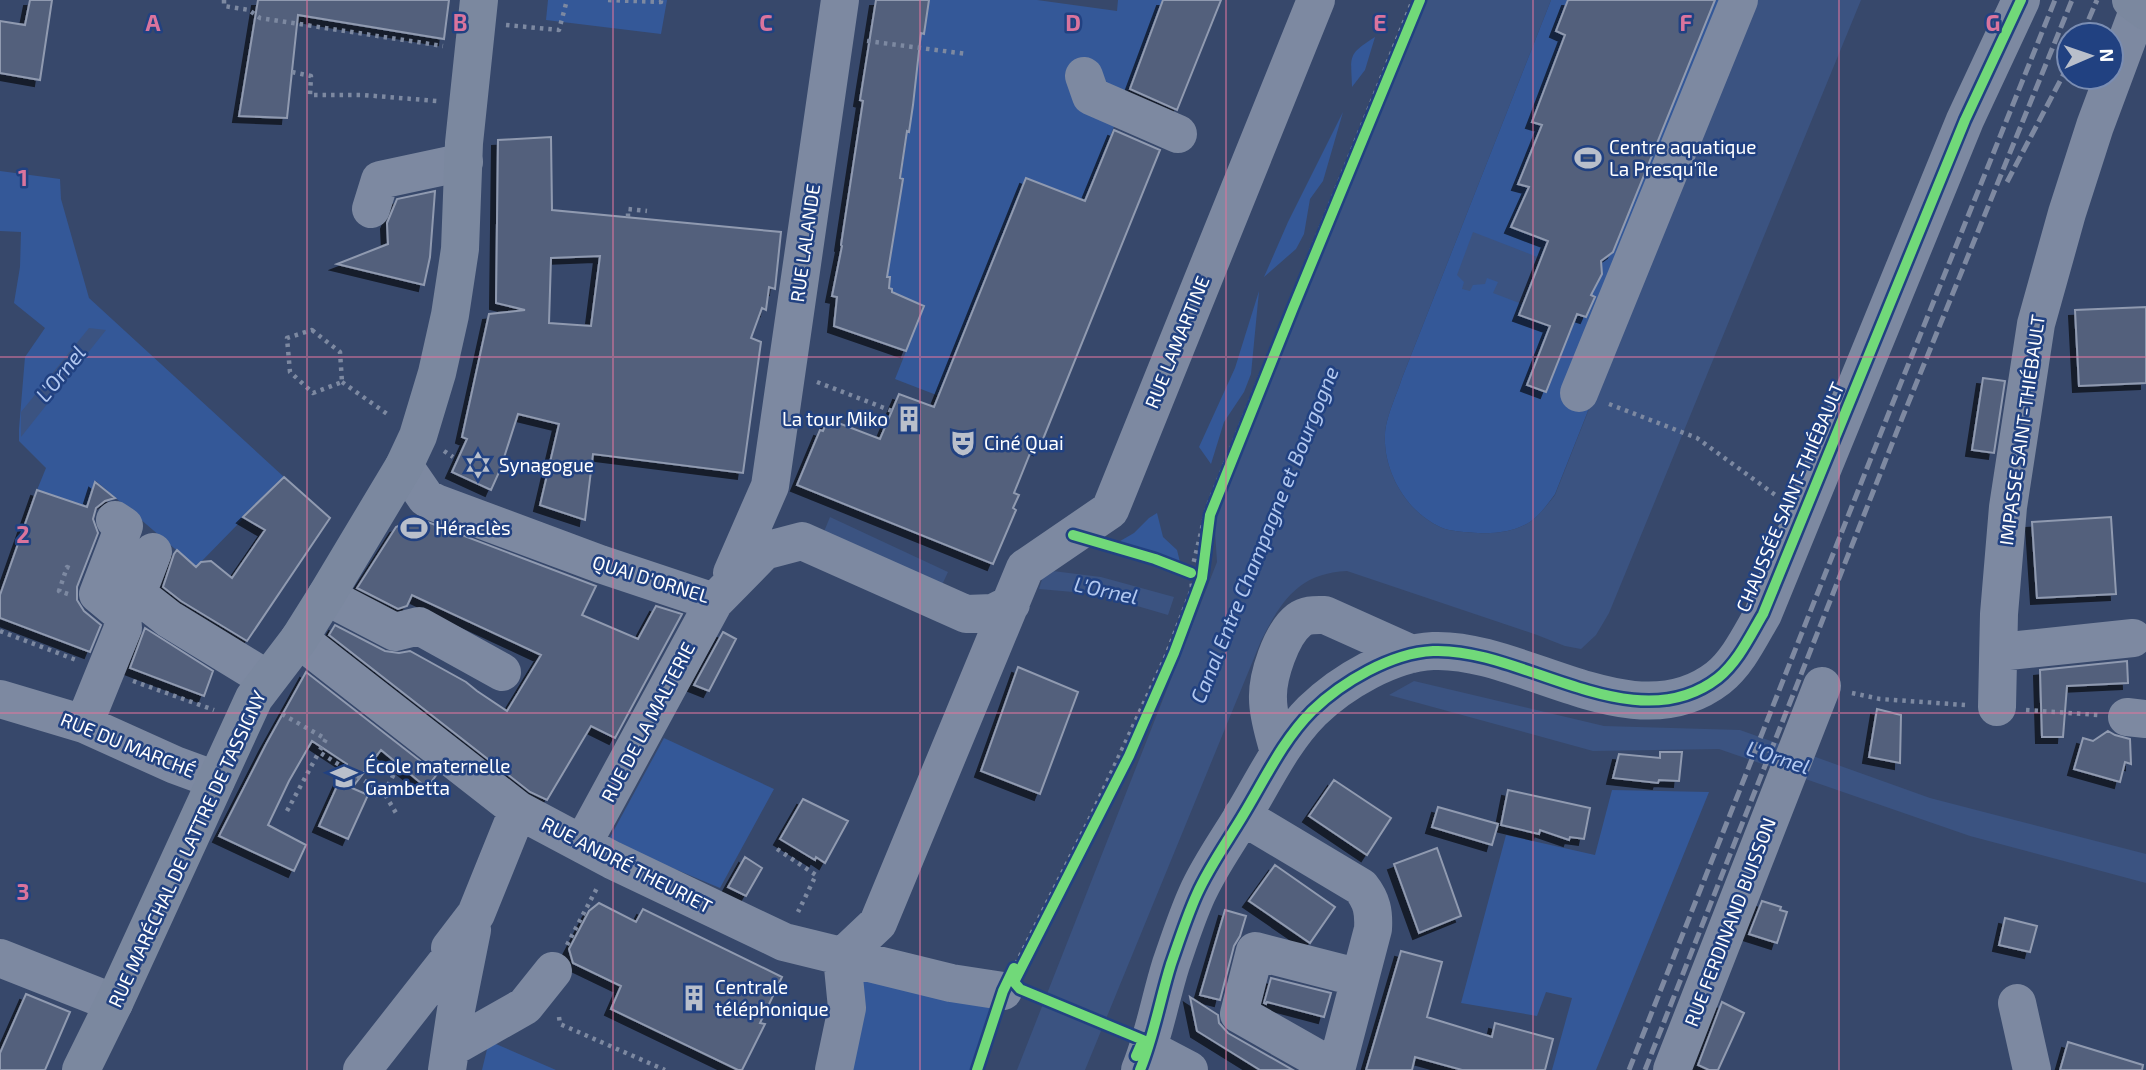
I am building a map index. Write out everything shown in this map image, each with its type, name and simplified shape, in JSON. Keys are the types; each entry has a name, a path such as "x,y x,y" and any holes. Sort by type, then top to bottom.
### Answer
{"main road":[{"path":"2131,0 2146,11"},
{"name":"RUE MARÉCHAL DE LATTRE DE TASSIGNY","path":"81,1070 215,780 261,689 305,644 326,596 411,451 437,373 450,316 460,249 464,162 477,24"}],"street":[{"name":"RUE LAMARTINE","path":"842,957 878,923 1025,568 1110,510 1316,0"},
{"path":"1579,393 1586,341 1739,0"},
{"name":"CHAUSSÉE SAINT-THIÉBAULT","path":"1144,1059 1171,965 1197,895 1279,752 1311,712 1327,698 1389,660 1433,651 1480,656 1571,687 1633,699 1683,696 1702,689 1734,663 1763,614 1965,120 2021,0"},
{"name":"IMPASSE SAINT-THIÉBAULT","path":"1997,707 1998,614 2008,507 2036,324 2095,125 2142,0"},
{"name":"RUE LALANDE","path":"722,593 770,486 837,18"},
{"path":"1084,76 1091,96 1178,134"},
{"path":"371,209 380,180 464,162"},
{"path":"385,498 431,500 411,451"},
{"path":"770,486 781,510 802,541 966,614 993,612 1011,604"},
{"name":"QUAI D'ORNEL","path":"431,500 600,564 722,593 764,551 802,541"},
{"path":"84,724 123,628 122,614 98,594 124,526 115,520"},
{"path":"153,552 137,594 261,689"},
{"name":"RUE DE LA MALTERIE","path":"597,851 722,593"},
{"path":"326,596 395,632 419,626 502,672"},
{"path":"1279,752 1268,701 1269,679 1288,632 1299,620 1310,615 1325,615 1412,654"},
{"path":"1998,652 2133,638"},
{"name":"RUE ANDRÉ THEURIET","path":"305,644 518,810 784,942 951,983 1011,981"},
{"name":"RUE FERDINAND BUISSON","path":"1672,1070 1822,686"},
{"name":"RUE DU MARCHÉ","path":"0,699 84,724 215,780"},
{"path":"360,1070 476,914 518,810"},
{"path":"1242,816 1361,887 1373,911 1373,929 1336,1070 1239,1014 1255,951 1360,978"},
{"path":"360,1070 472,930 449,1059"},
{"path":"834,1070 847,1008 842,957"},
{"path":"0,958 114,1003"},
{"path":"449,1059 526,1006 553,971"},
{"path":"2017,1003 2032,1070"},
{"path":"1144,1059 1189,1070"}],"path":[{"path":"224,0 224,6 248,10 260,18 477,24 559,30 567,0"},
{"path":"608,0 661,0"},
{"path":"977,1070 1011,981 1165,658 1192,589 1191,573 1207,508 1413,0"},
{"path":"1011,981 1129,756 1174,653 1202,579 1210,515 1420,0"},
{"path":"837,18 967,54"},
{"path":"292,72 311,76 310,94 469,103"},
{"path":"628,217 628,209 647,211"},
{"path":"342,382 313,393 290,372 287,338 312,330 340,352 342,382 411,451"},
{"path":"787,370 892,411"},
{"path":"1579,393 1697,438 1803,516"},
{"path":"1073,535 1155,559 1191,573"},
{"path":"0,631 227,714 222,730 236,737"},
{"path":"261,689 326,739 287,811"},
{"path":"318,752 384,793 396,813"},
{"path":"384,793 396,770"},
{"path":"777,849 816,875 784,942"},
{"path":"597,851 553,971 560,1024 665,1070"}],"shaded area":[{"path":"548,0 667,0 661,34 546,20"},
{"path":"926,0 1037,0 1117,11 1118,0 1163,0 1085,201 939,396 895,379 924,306 892,292 887,277"},
{"name":"Centre aquatique La Presqu'île","path":"1551,0 1751,0 1555,494 1537,516 1518,528 1491,533 1454,531 1440,527 1417,512 1399,489 1388,463 1385,449 1386,429 1402,378"},
{"path":"1375,37 1365,70 1352,87 1351,62 1355,52"},
{"path":"1343,112 1323,181 1310,199 1304,234 1296,249 1264,277 1288,222"},
{"path":"0,171 60,179 61,199 89,298 284,477 196,567 96,481 87,507 37,490 46,468 19,441 19,429 25,357 45,328 14,303 20,267 21,232 0,231"},
{"path":"1259,291 1251,374 1244,392 1224,422 1211,464 1199,447 1235,368"},
{"path":"1157,513 1163,537 1177,550 1180,562 1171,561 1159,554 1115,544 1134,533"},
{"path":"664,738 774,789 720,888 608,841"},
{"path":"1612,790 1709,792 1596,1070 1552,1070 1572,998 1546,992 1537,1016 1461,1003 1506,835 1595,855"},
{"path":"860,980 992,1005 971,1070 842,1070"},
{"path":"489,1041 556,1070 482,1070"}],"water":[{"name":"Canal Entre Champagne et Bourgogne","path":"1426,0 1551,0 1402,378 1386,429 1385,449 1388,463 1399,489 1417,512 1444,529 1484,533 1504,532 1530,522 1555,495 1751,0 1861,0 1609,613 1596,635 1581,649 1565,646 1347,571 1330,573 1304,583 1284,602 1261,641 1085,1070 1017,1070 1217,562 1214,516"},
{"path":"1473,232 1540,258 1522,304 1493,293 1498,282 1487,278 1485,284 1473,285 1470,291 1462,289 1464,282 1457,275"},
{"name":"L'Ornel","path":"89,328 106,330 21,437 21,412"},
{"path":"830,517 948,572 941,587 823,534"},
{"name":"L'Ornel","path":"1045,570 1101,577 1174,597 1168,615 1096,594 1039,589"},
{"name":"L'Ornel","path":"1414,681 1604,726 1740,730 1930,798 2146,854 2146,883 1970,836 1719,749 1593,751 1389,695"}],"building":[{"path":"30,0 52,0 40,80 0,73 0,21 25,25"},
{"path":"258,0 449,0 444,39 298,15 287,118 239,116"},
{"path":"876,0 929,0 924,34 921,33 913,105 900,178 903,179 887,277 890,277 889,288 892,292 924,306 906,351 834,326 837,297 832,296 842,246 863,101 860,100"},
{"path":"1163,0 1221,0 1177,110 1130,89"},
{"path":"1568,0 1715,0 1613,252 1601,261 1602,274 1591,295 1595,297 1586,317 1577,314 1546,392 1527,385 1550,326 1519,315 1548,241 1511,227 1529,187 1518,184 1542,125 1532,122 1565,35 1556,31"},
{"path":"1114,130 1160,150 1039,449 1033,446 1014,493 1019,495 1013,508 1016,510 993,564 797,485 820,430 823,431 828,419 880,439 899,394 934,407 1026,178 1085,201"},
{"path":"551,137 552,210 781,232 775,289 769,287 766,310 762,308 751,338 761,342 743,473 593,454 585,520 540,505 559,424 518,414 491,490 452,472 467,439 462,437 489,314 525,310 496,303 498,140","holes":["600,256 591,326 549,323 551,258"]},
{"path":"435,191 430,257 424,285 337,264 388,244 387,223 397,199"},
{"path":"2146,307 2146,383 2079,386 2075,310"},
{"path":"1983,378 2005,381 1994,453 1972,450"},
{"path":"284,477 330,518 247,641 163,587 177,550 196,567 201,562 211,561 232,578 265,530 243,517"},
{"path":"95,482 115,498 96,508 93,519 98,533 77,587 77,600 84,611 101,625 90,652 0,618 0,595 37,490 87,507"},
{"path":"2111,517 2116,594 2037,598 2032,522"},
{"path":"417,518 596,586 582,615 638,639 656,606 682,614 615,738 591,726 547,800 530,792 329,635 335,625 385,651 410,651 466,682 507,711 541,655 412,595 407,606 398,609 357,588 396,527"},
{"path":"145,628 213,671 204,696 130,668"},
{"path":"723,632 736,639 709,691 694,685"},
{"path":"2127,661 2128,683 2067,686 2063,737 2042,737 2040,670"},
{"path":"1018,667 1078,692 1040,794 981,771"},
{"path":"306,672 437,774 427,788 381,750 352,788 368,795 348,839 319,826 347,764 312,741 268,825 306,845 294,871 219,836"},
{"path":"1877,709 1901,715 1900,763 1869,757"},
{"path":"2108,731 2130,739 2131,764 2125,762 2120,782 2074,769 2083,738 2093,741"},
{"path":"1660,752 1682,752 1679,781 1659,780 1658,783 1613,778 1619,754 1660,758"},
{"path":"1334,780 1391,818 1367,855 1309,816"},
{"path":"1508,790 1590,808 1584,839 1570,837 1569,840 1540,830 1539,834 1501,825"},
{"path":"803,799 848,821 825,863 780,839"},
{"path":"1438,807 1498,824 1492,845 1432,827"},
{"path":"1437,848 1461,916 1419,933 1394,864"},
{"path":"745,857 762,868 746,896 728,887"},
{"path":"1275,865 1335,907 1310,943 1249,901"},
{"path":"1762,901 1781,907 1780,910 1787,912 1777,943 1749,934"},
{"name":"Centrale téléphonique","path":"599,903 636,922 643,909 782,977 760,1023 765,1024 742,1070 611,1009 621,986 573,963 569,949 589,911"},
{"path":"1225,910 1246,916 1234,946 1220,1000 1200,995"},
{"path":"2005,918 2037,926 2030,952 1999,945"},
{"path":"1401,951 1442,962 1427,1017 1492,1037 1495,1023 1553,1039 1545,1070 1462,1070 1415,1057 1412,1070 1366,1070"},
{"path":"1271,978 1331,993 1324,1017 1264,1003"},
{"path":"26,994 70,1012 45,1070 0,1070 0,1053"},
{"path":"1190,997 1218,1015 1219,1023 1228,1033 1293,1070 1260,1070 1197,1031"},
{"path":"1722,1002 1744,1013 1718,1070 1709,1070 1698,1065"},
{"path":"2068,1042 2143,1065 2142,1070 2060,1070"}],"railway":[{"path":"1629,1070 2055,0"},
{"path":"1645,1070 1903,416 2072,0"},
{"path":"2088,21 2097,0"},
{"path":"2007,182 2055,91"}],"cycle path":[{"path":"1136,1056 1143,1040 1020,989 1014,982 1129,756 1174,653 1202,578 1210,515 1420,0"},
{"path":"1140,1070 1171,964 1202,884 1292,735 1312,711 1352,680 1384,663 1433,651 1467,654 1614,697 1651,701 1685,695 1718,678 1732,664 1763,614 1965,120 2021,0"},
{"path":"1073,535 1155,559 1191,573"},
{"path":"977,1070 1003,991 1014,968"}],"place":[{"name":"Centre aquatique La Presqu'île","path":"1588,158"},
{"name":"La tour Miko","path":"909,419"},
{"name":"Ciné Quai","path":"963,443"},
{"name":"Synagogue","path":"478,465"},
{"name":"Héraclès","path":"414,528"},
{"name":"École maternelle Gambetta","path":"344,777"},
{"name":"Centrale téléphonique","path":"694,998"}]}
